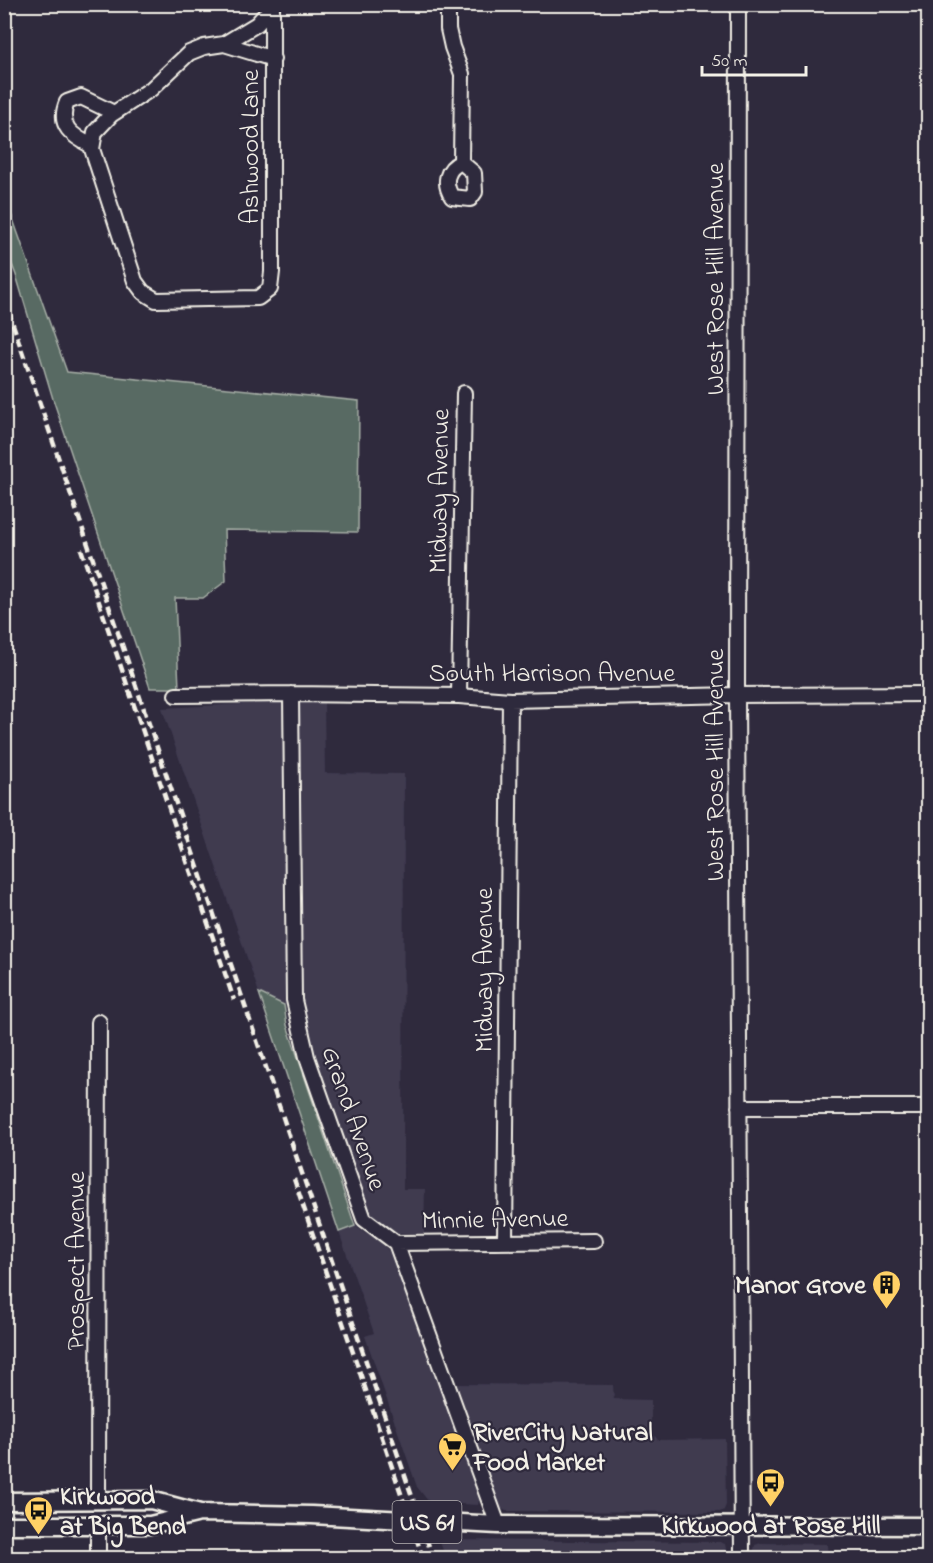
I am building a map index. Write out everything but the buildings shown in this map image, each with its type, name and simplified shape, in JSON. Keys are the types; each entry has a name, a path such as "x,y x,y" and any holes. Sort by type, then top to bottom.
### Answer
{"main road":[{"name":"US 61","path":"4,1501 151,1500 200,1513 282,1514 498,1525 928,1526"},
{"name":"US 61","path":"4,1525 150,1525 200,1513"}],"street":[{"path":"448,4 448,29 462,74 461,162"},
{"name":"West Rose Hill Avenue","path":"738,4 737,695 742,1558"},
{"path":"114,113 81,97 68,102 63,113 66,127 75,137 92,146 95,132 114,113 151,89 189,53 204,47 224,44 257,24 272,6"},
{"name":"Ashwood Lane","path":"92,146 135,281 142,292 156,300 239,299 258,298 270,289 272,272 272,6"},
{"path":"224,44 273,59"},
{"name":"Midway Avenue","path":"459,696 464,393"},
{"name":"South Harrison Avenue","path":"176,694 459,696 510,700 928,694"},
{"name":"Grand Avenue","path":"291,694 294,1000 307,1057 363,1219 396,1244"},
{"name":"Midway Avenue","path":"505,1242 510,700"},
{"name":"Prospect Avenue","path":"98,1500 99,1022"},
{"path":"739,1107 928,1107"},
{"name":"Minnie Avenue","path":"396,1244 594,1241"},
{"path":"396,1244 498,1525"},
{"path":"98,1525 98,1558"}],"shaded area":[{"path":"324,700 325,773 404,774 403,1189 425,1189 424,1233 393,1233 372,1218 308,1044 302,1005 284,1005 259,993 162,708"},
{"path":"355,1226 378,1240 393,1255 480,1497 478,1505 429,1502 417,1487 365,1336 374,1333 339,1232"},
{"path":"457,1384 613,1385 614,1399 651,1400 651,1431 658,1440 725,1439 726,1505 724,1510 720,1512 506,1511 499,1508"},
{"path":"439,1540 720,1542 725,1544 728,1558 446,1558"},
{"path":"761,1543 827,1544 828,1558 752,1558 755,1545"}],"green space":[{"path":"4,194 67,372 359,401 358,532 224,530 226,581 203,598 175,598 179,688 150,688 53,399 16,275 5,246"},
{"path":"259,993 284,1005 287,1025 355,1226 339,1232"}],"railway":[{"path":"4,298 433,1558"},
{"path":"81,549 234,1000"},
{"path":"294,1179 423,1558"}],"place":[{"name":"Manor Grove","path":"887,1310"},
{"name":"RiverCity Natural Food Market","path":"452,1472"},
{"name":"Kirkwood at Rose Hill","path":"771,1508"},
{"name":"Kirkwood at Big Bend","path":"39,1536"}]}
